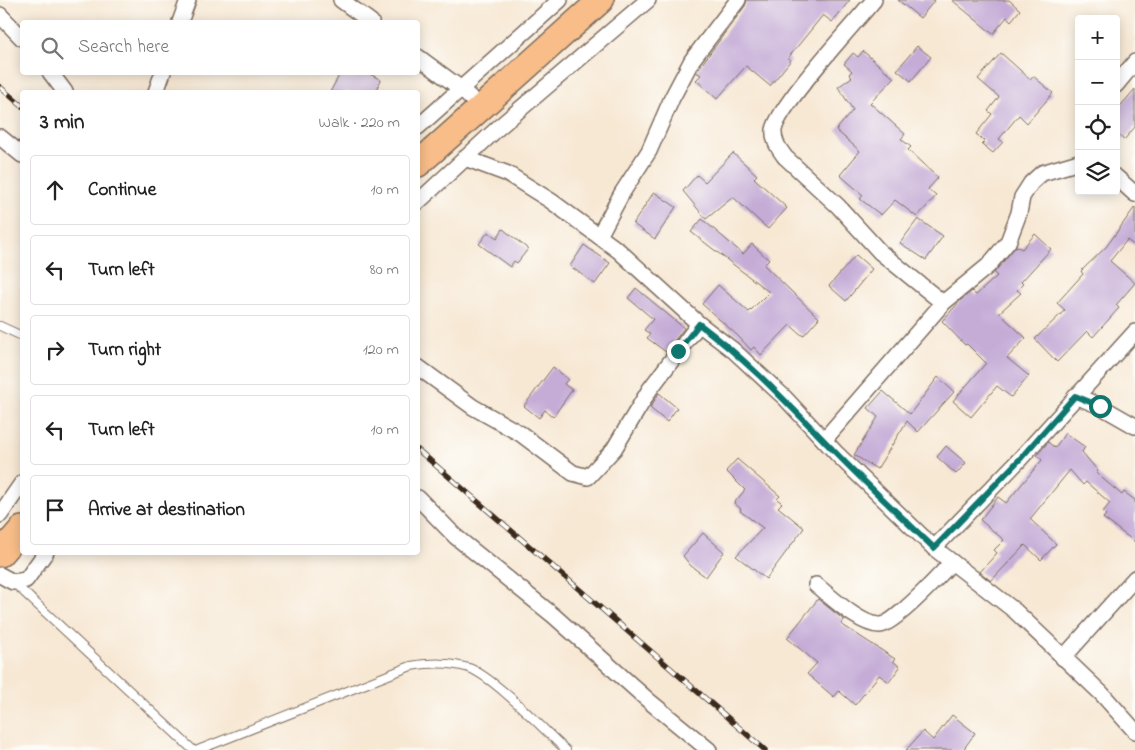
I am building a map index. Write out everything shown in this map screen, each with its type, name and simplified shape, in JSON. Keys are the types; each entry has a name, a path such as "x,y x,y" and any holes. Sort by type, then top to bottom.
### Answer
{"main road":[{"path":"420,162 601,0"},
{"path":"0,554 20,531"}],"street":[{"path":"181,20 188,0"},
{"path":"341,0 368,20"},
{"path":"420,125 560,0"},
{"path":"420,200 465,158 648,0"},
{"path":"599,236 622,193 649,151 692,60 738,0"},
{"path":"874,0 792,99 778,119 774,138 778,148 785,157 838,206 867,239 943,303"},
{"path":"0,15 20,36"},
{"path":"420,58 460,88 480,107"},
{"path":"1120,80 1135,62"},
{"path":"52,75 63,90"},
{"path":"157,90 162,75"},
{"path":"0,137 20,154"},
{"path":"465,158 508,174 619,251 699,324 734,350 785,398 824,440 934,548 1015,611 1102,694 1135,732"},
{"path":"824,440 943,303 988,266 1008,242 1019,213 1022,198 1030,183 1042,173 1075,163"},
{"path":"1120,181 1135,194"},
{"path":"420,368 473,407 521,434 573,473 588,477 614,449 650,389 699,324"},
{"path":"934,548 1020,459 1075,396 1135,332"},
{"path":"1075,396 1100,406 1135,426"},
{"path":"0,515 20,486"},
{"path":"420,500 456,537 554,616 648,701 708,750"},
{"path":"6,578 26,580 44,555"},
{"path":"816,585 847,609 866,621 879,626 886,624 913,602 952,562"},
{"path":"1063,658 1135,578"}],"lane":[{"path":"0,326 20,335"},
{"path":"6,578 193,750"},
{"path":"198,750 412,666 433,662 461,666 484,676 566,750"}],"building":[{"path":"747,0 850,0 832,22 823,15 788,58 791,60 770,86 746,66 717,99 696,80 701,75 696,72 745,6"},
{"path":"898,0 935,0 920,18"},
{"path":"952,0 1009,0 1020,10 1011,21 1007,17 993,34"},
{"path":"917,46 931,57 911,81 897,70"},
{"path":"863,51 894,78 870,103 905,134 901,139 911,147 908,150 938,178 928,189 936,196 917,217 895,200 881,215 860,199 863,195 840,175 860,151 836,130 853,110 838,87 852,77 849,74 852,71 844,64 853,53 858,57"},
{"path":"1001,53 1030,79 1033,76 1053,93 1027,123 1019,115 999,139 1003,142 993,153 982,144 985,141 976,134 992,114 988,111 999,97 978,79"},
{"path":"339,75 372,75 381,80 376,90 331,90"},
{"path":"1135,89 1135,127 1124,140 1120,136 1120,106"},
{"path":"733,153 757,175 754,178 787,208 768,229 733,197 706,219 683,191 697,175 705,182"},
{"path":"654,192 676,207 655,239 633,224"},
{"path":"1135,207 1135,246 1127,240 1110,261 1135,283 1116,305 1119,308 1093,337 1087,331 1057,362 1035,339 1065,310 1057,303 1083,274 1081,271 1106,247"},
{"path":"702,219 743,254 752,244 769,260 764,265 819,318 803,336 790,325 761,355 754,347 751,350 702,304 718,285 749,312 769,292 691,232"},
{"path":"918,219 943,236 926,260 900,243"},
{"path":"503,229 528,249 517,263 514,261 510,267 479,244 488,232 497,238"},
{"path":"1035,234 1051,249 1021,282 1023,284 1017,290 1021,293 999,313 1026,338 1007,358 1029,376 1011,397 997,386 971,417 953,401 986,363 942,321 962,299 972,291 976,295 997,276 994,273 1016,246 1022,249"},
{"path":"584,245 610,263 595,284 570,266"},
{"path":"856,255 872,269 846,301 829,286"},
{"path":"636,288 684,328 666,352 647,338 650,334 644,330 653,319 628,298"},
{"path":"553,367 568,379 564,384 572,390 553,417 545,410 539,418 524,406"},
{"path":"938,377 954,392 918,432 907,421 877,469 854,455 878,417 868,408 883,391 910,414"},
{"path":"659,393 677,408 667,422 650,408"},
{"path":"1065,433 1085,447 1082,452 1098,471 1096,473 1122,495 1124,492 1135,500 1135,542 1103,518 1106,515 1103,512 1110,503 1086,482 1083,485 1070,470 1030,519 1056,544 1041,560 1025,545 991,581 980,572 997,553 994,550 1004,540 980,520 998,497 1006,503 1042,460 1037,455 1048,442 1055,448"},
{"path":"946,446 966,463 956,474 937,457"},
{"path":"737,459 780,496 777,499 782,503 778,507 804,528 766,579 736,556 763,528 740,511 741,509 734,503 745,490 726,471"},
{"path":"703,533 724,552 706,577 691,566 683,556"},
{"path":"818,599 844,620 841,624 895,659 893,661 900,667 889,682 879,675 855,705 839,691 834,697 807,674 817,663 787,638"},
{"path":"952,715 975,733 963,750 906,750 923,731 933,740"}],"railway":[{"path":"0,87 20,104"},
{"path":"420,452 765,750"}],"route":[{"path":"678,351 699,324 734,350 785,398 837,454 934,548 1020,459 1075,396 1100,406"}]}
